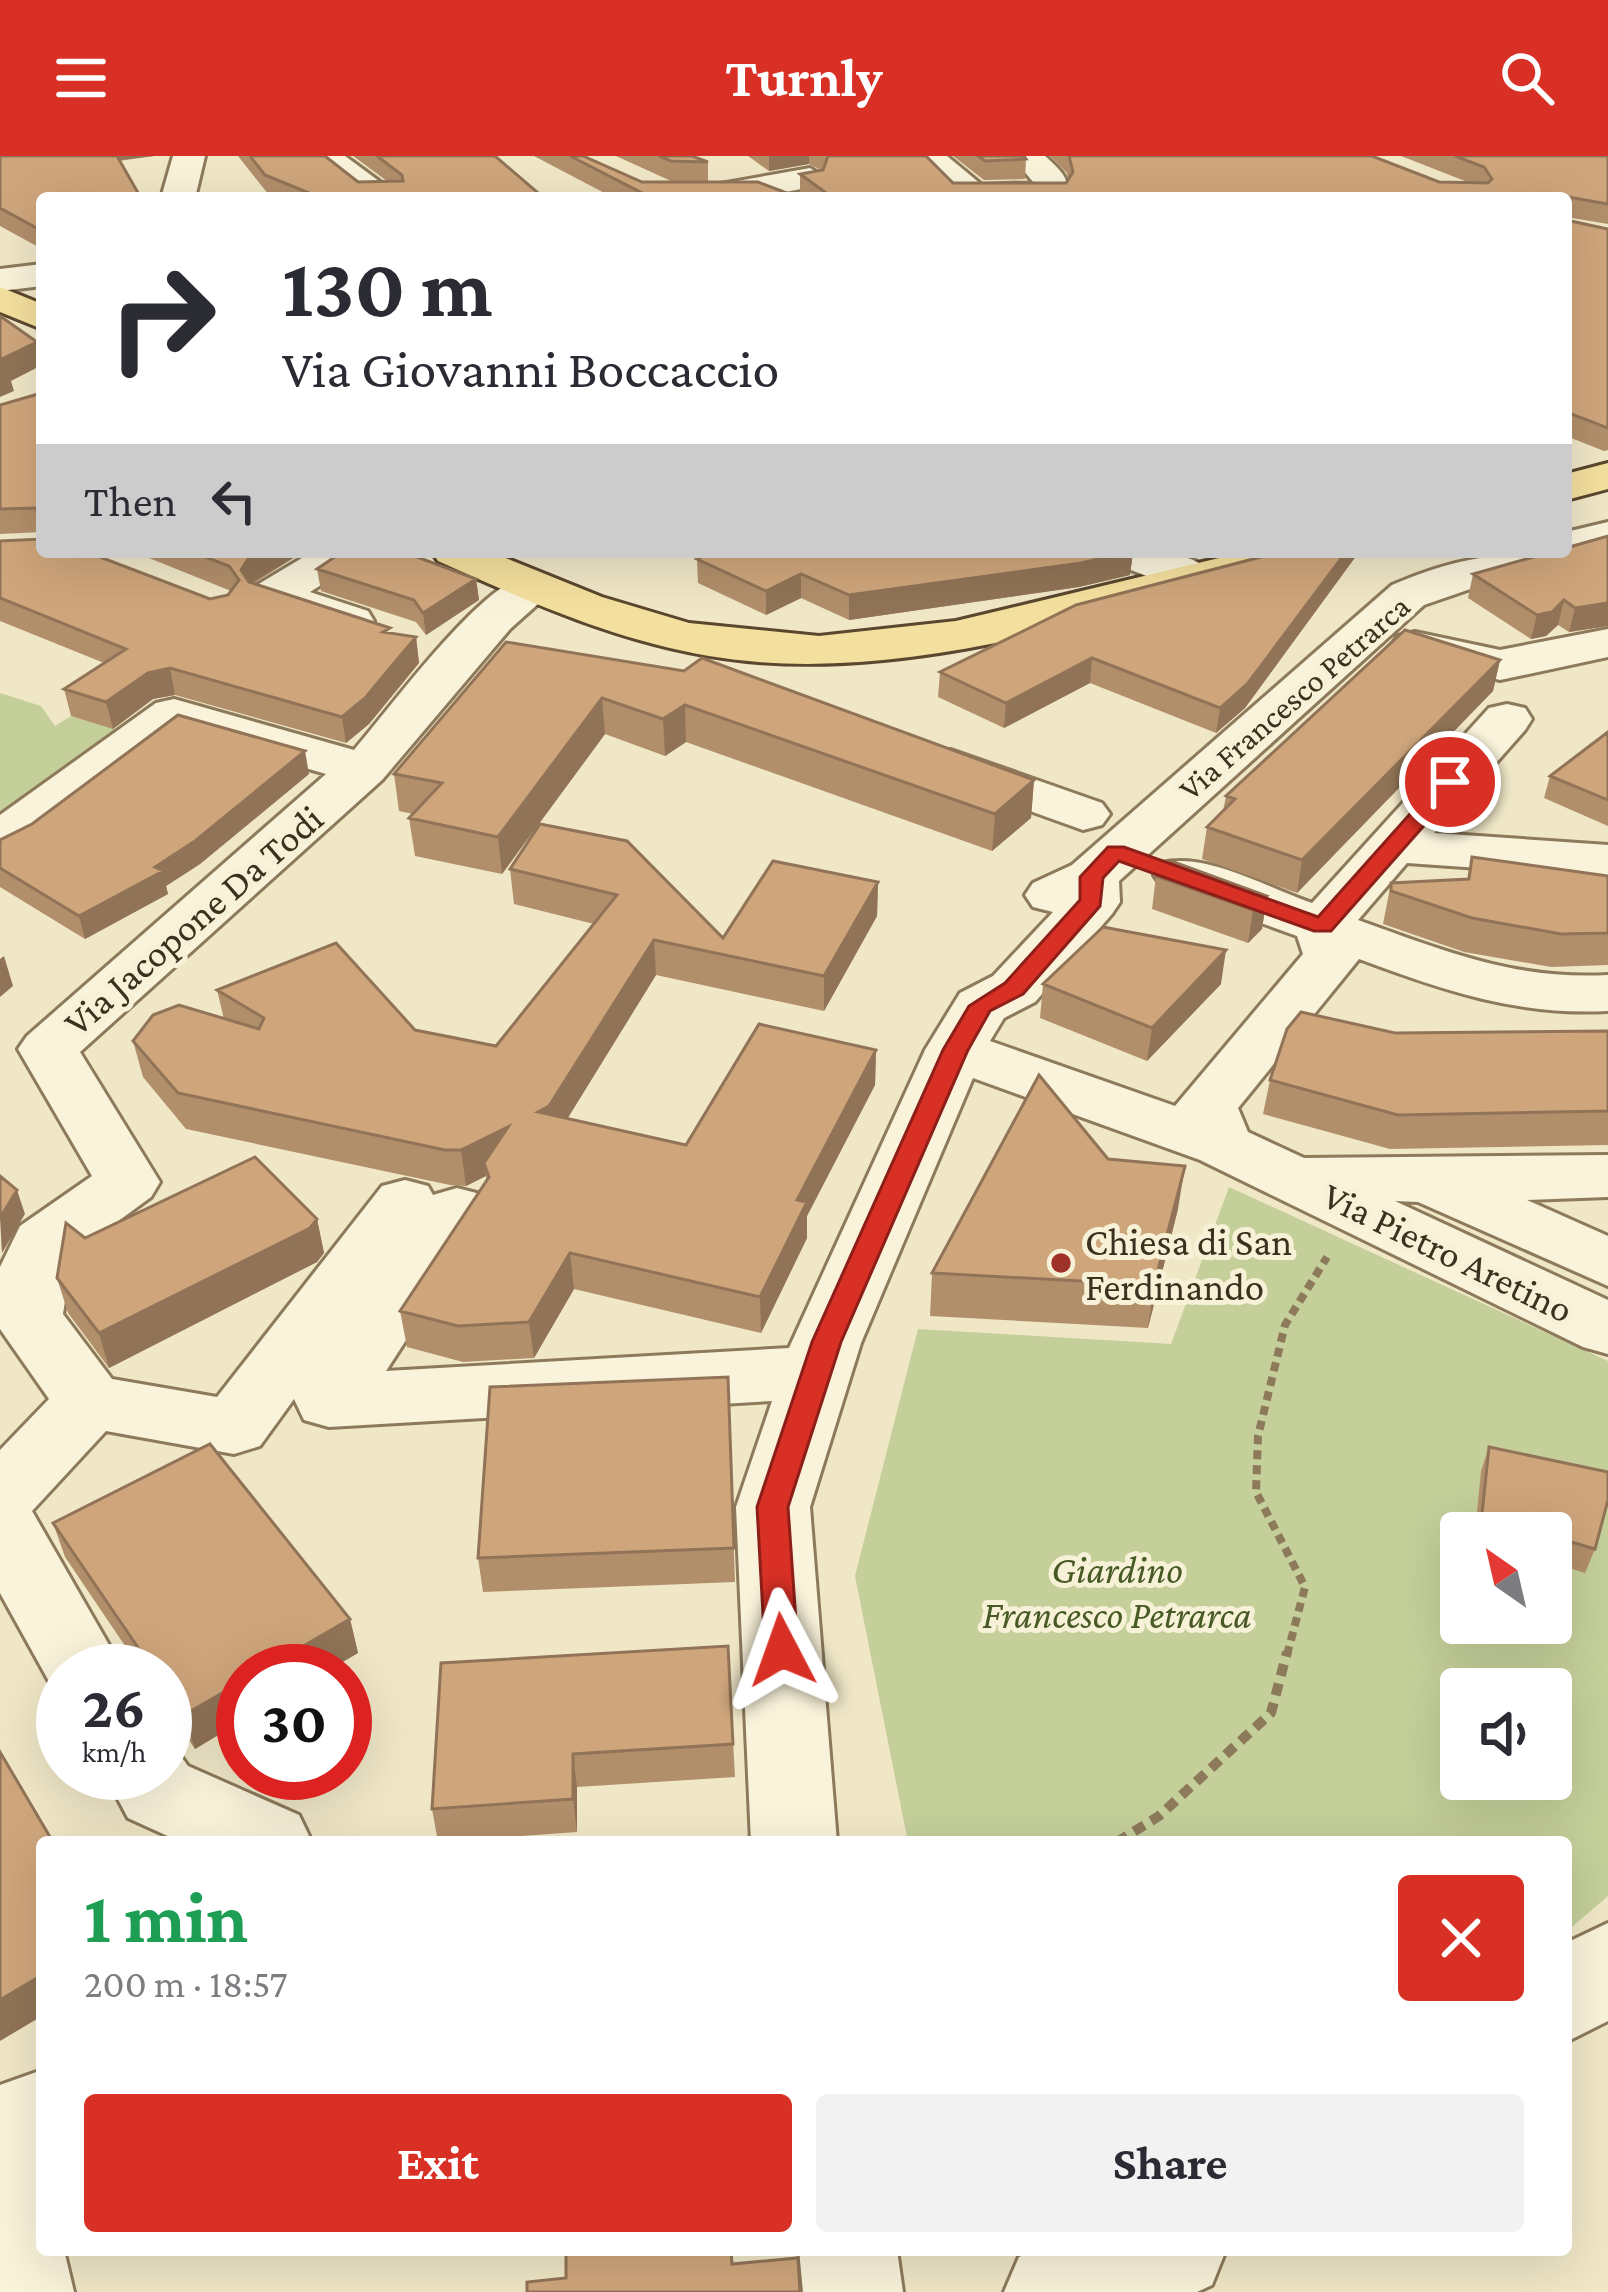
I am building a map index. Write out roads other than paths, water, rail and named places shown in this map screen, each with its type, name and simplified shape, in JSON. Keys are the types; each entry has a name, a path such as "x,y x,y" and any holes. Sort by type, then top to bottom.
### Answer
{"main road":[{"path":"0,282 36,297"},
{"path":"0,298 36,315"},
{"path":"1572,485 1608,476"},
{"path":"468,558 533,587 656,628 721,644 779,650 857,650 941,642 1274,558"}],"street":[{"path":"180,192 189,156"},
{"path":"323,156 376,192"},
{"path":"747,192 820,183 764,156"},
{"path":"927,156 966,192"},
{"path":"1027,156 1050,179 1051,192"},
{"path":"0,282 36,276"},
{"path":"333,558 273,595 398,636"},
{"path":"1140,558 1192,578"},
{"name":"Via Francesco Petrarca","path":"968,1028 1014,988 1092,902 1097,847 1424,587 1517,558"},
{"name":"Via Jacopone Da Todi","path":"89,1402 28,1318 33,1269 44,1242 128,1182 48,1048 364,769 493,619 533,587"},
{"path":"1365,632 1500,665 1608,643"},
{"path":"721,644 739,687 761,695"},
{"path":"0,840 175,714 364,769"},
{"path":"1322,926 1507,719"},
{"path":"916,752 1097,847 1322,926 1513,991 1554,996 1608,993"},
{"path":"1393,846 1608,861"},
{"path":"1222,1145 1206,1106 1332,956 1322,926"},
{"path":"794,1836 772,1507 818,1372 968,1028 1222,1145"},
{"name":"Via Pietro Aretino","path":"1222,1145 1608,1329"},
{"path":"1288,1175 1426,1180 1608,1175"},
{"path":"1426,1180 1608,1263"},
{"path":"0,1497 89,1402 235,1427 431,1206 328,1401 818,1372"},
{"path":"0,1523 69,1644"},
{"path":"176,1800 256,1836"},
{"path":"1572,1995 1608,1964"},
{"path":"0,2131 36,2118"},
{"path":"0,2188 25,2292"},
{"path":"849,2256 854,2292"},
{"path":"1054,2292 1164,2256"}],"place":[{"name":"Chiesa di San Ferdinando","path":"1061,1263"}],"park label":[{"name":"Giardino Francesco Petrarca","path":"1117,1592"}]}
